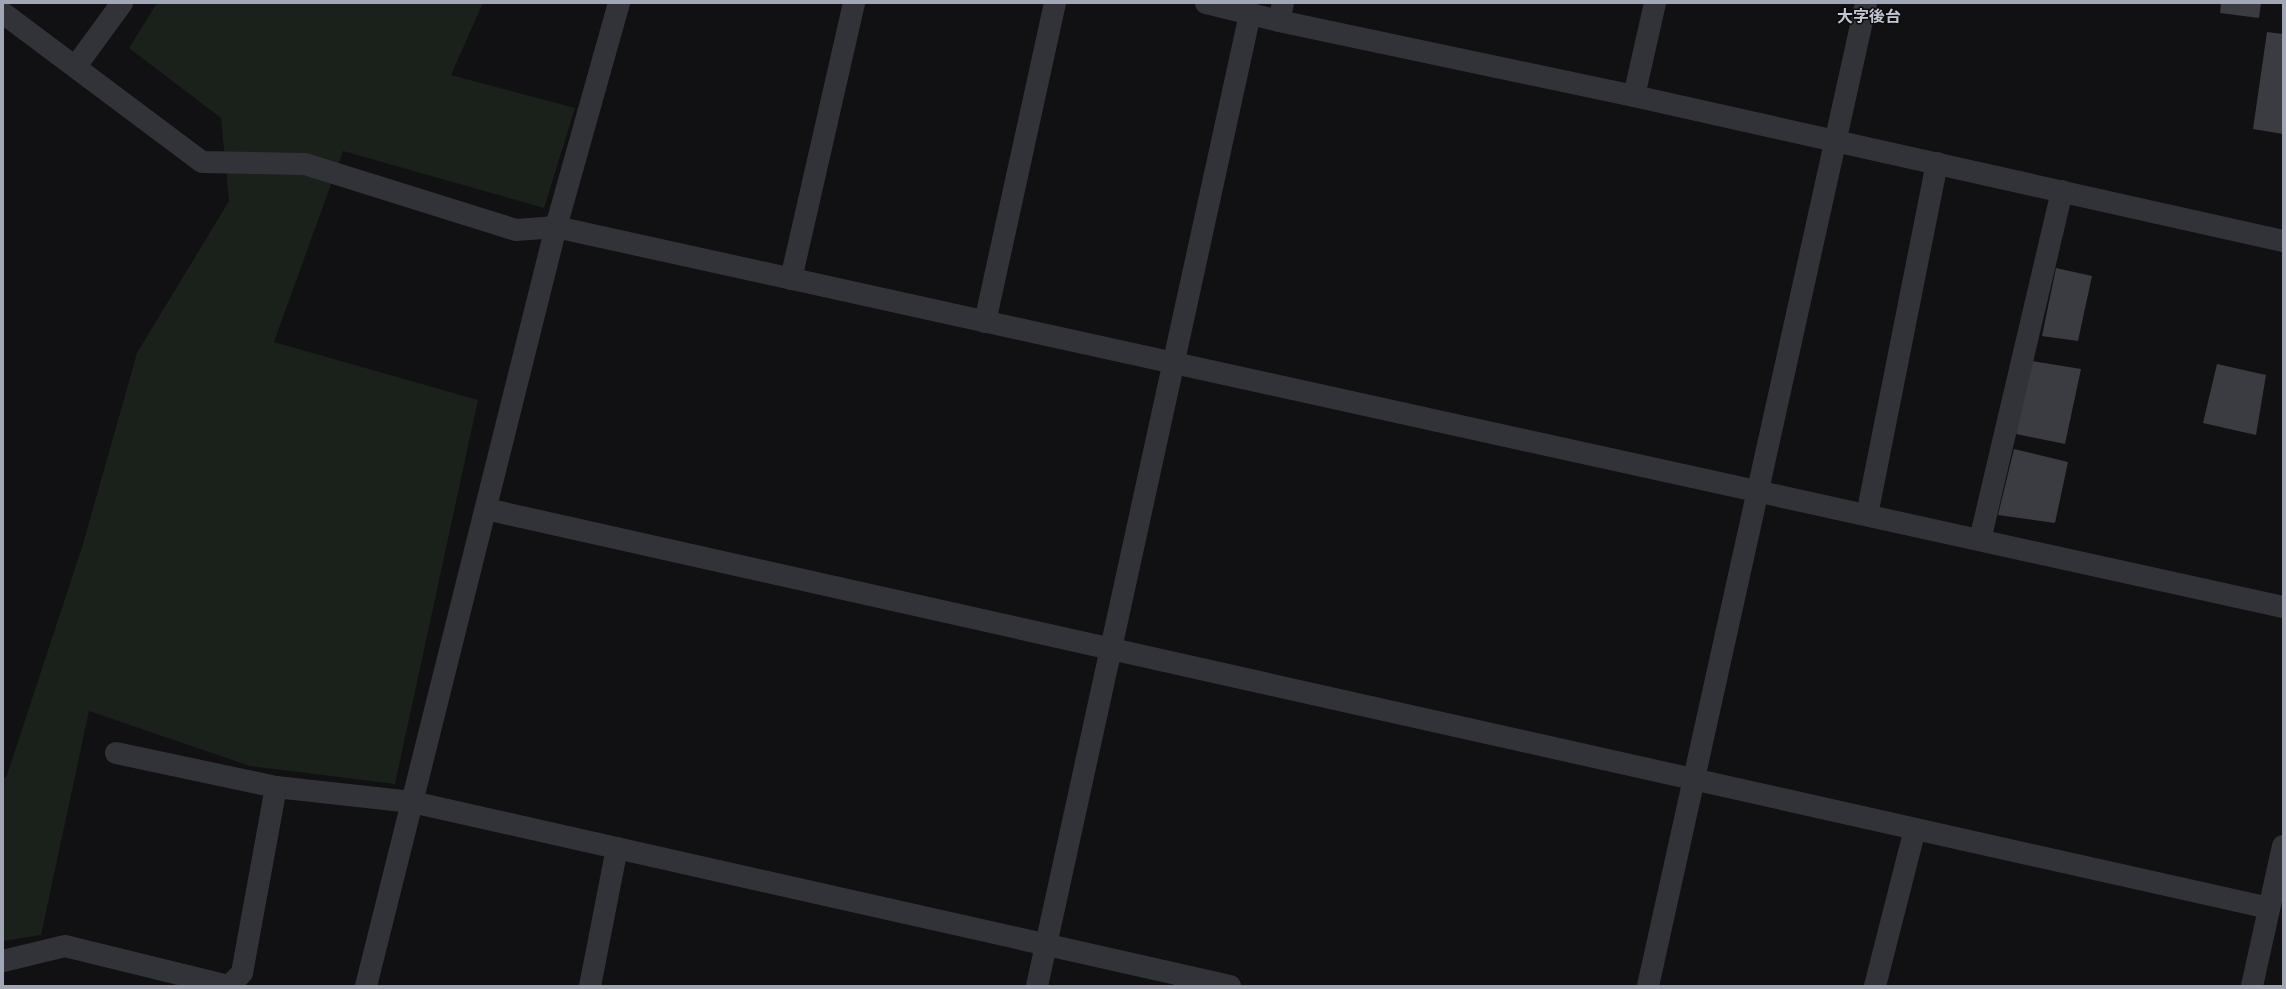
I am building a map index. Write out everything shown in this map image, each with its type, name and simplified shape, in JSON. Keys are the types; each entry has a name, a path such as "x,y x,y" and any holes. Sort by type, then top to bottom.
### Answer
{"street":[{"path":"76,66 122,3"},
{"path":"366,986 556,227 619,3"},
{"path":"791,279 854,3"},
{"path":"985,322 1055,3"},
{"path":"1206,3 1250,14 1281,12 1634,96 2283,241"},
{"path":"1634,96 1655,3"},
{"path":"1648,986 1866,3"},
{"path":"3,13 76,66 202,162 305,164 516,230 556,227 2283,607"},
{"path":"1037,986 1250,14"},
{"path":"1867,515 1937,163"},
{"path":"1980,540 2062,191"},
{"path":"486,509 2269,908"},
{"path":"116,752 276,787 412,802 1230,986"},
{"path":"3,961 65,946 228,986 242,973 276,787"},
{"path":"1875,986 1915,829"},
{"path":"2252,986 2269,908 2280,877 2283,846"},
{"path":"590,986 617,848"}],"shaded area":[{"path":"157,3 483,3 451,75 575,108 544,208 343,151 274,342 478,400 395,784 250,766 89,711 41,935 3,941 3,776 6,778 83,544 137,353 229,201 221,118 129,48"}],"building":[{"path":"2221,3 2261,3 2259,18 2220,13"},
{"path":"2267,32 2283,34 2283,134 2253,129"},
{"path":"2056,268 2092,276 2078,341 2042,336"},
{"path":"2032,361 2081,369 2065,444 2016,434"},
{"path":"2217,364 2266,375 2256,435 2203,423"},
{"path":"2014,449 2068,462 2055,523 1998,515"}],"district":[{"name":"大字後台","path":"1869,18"}]}
